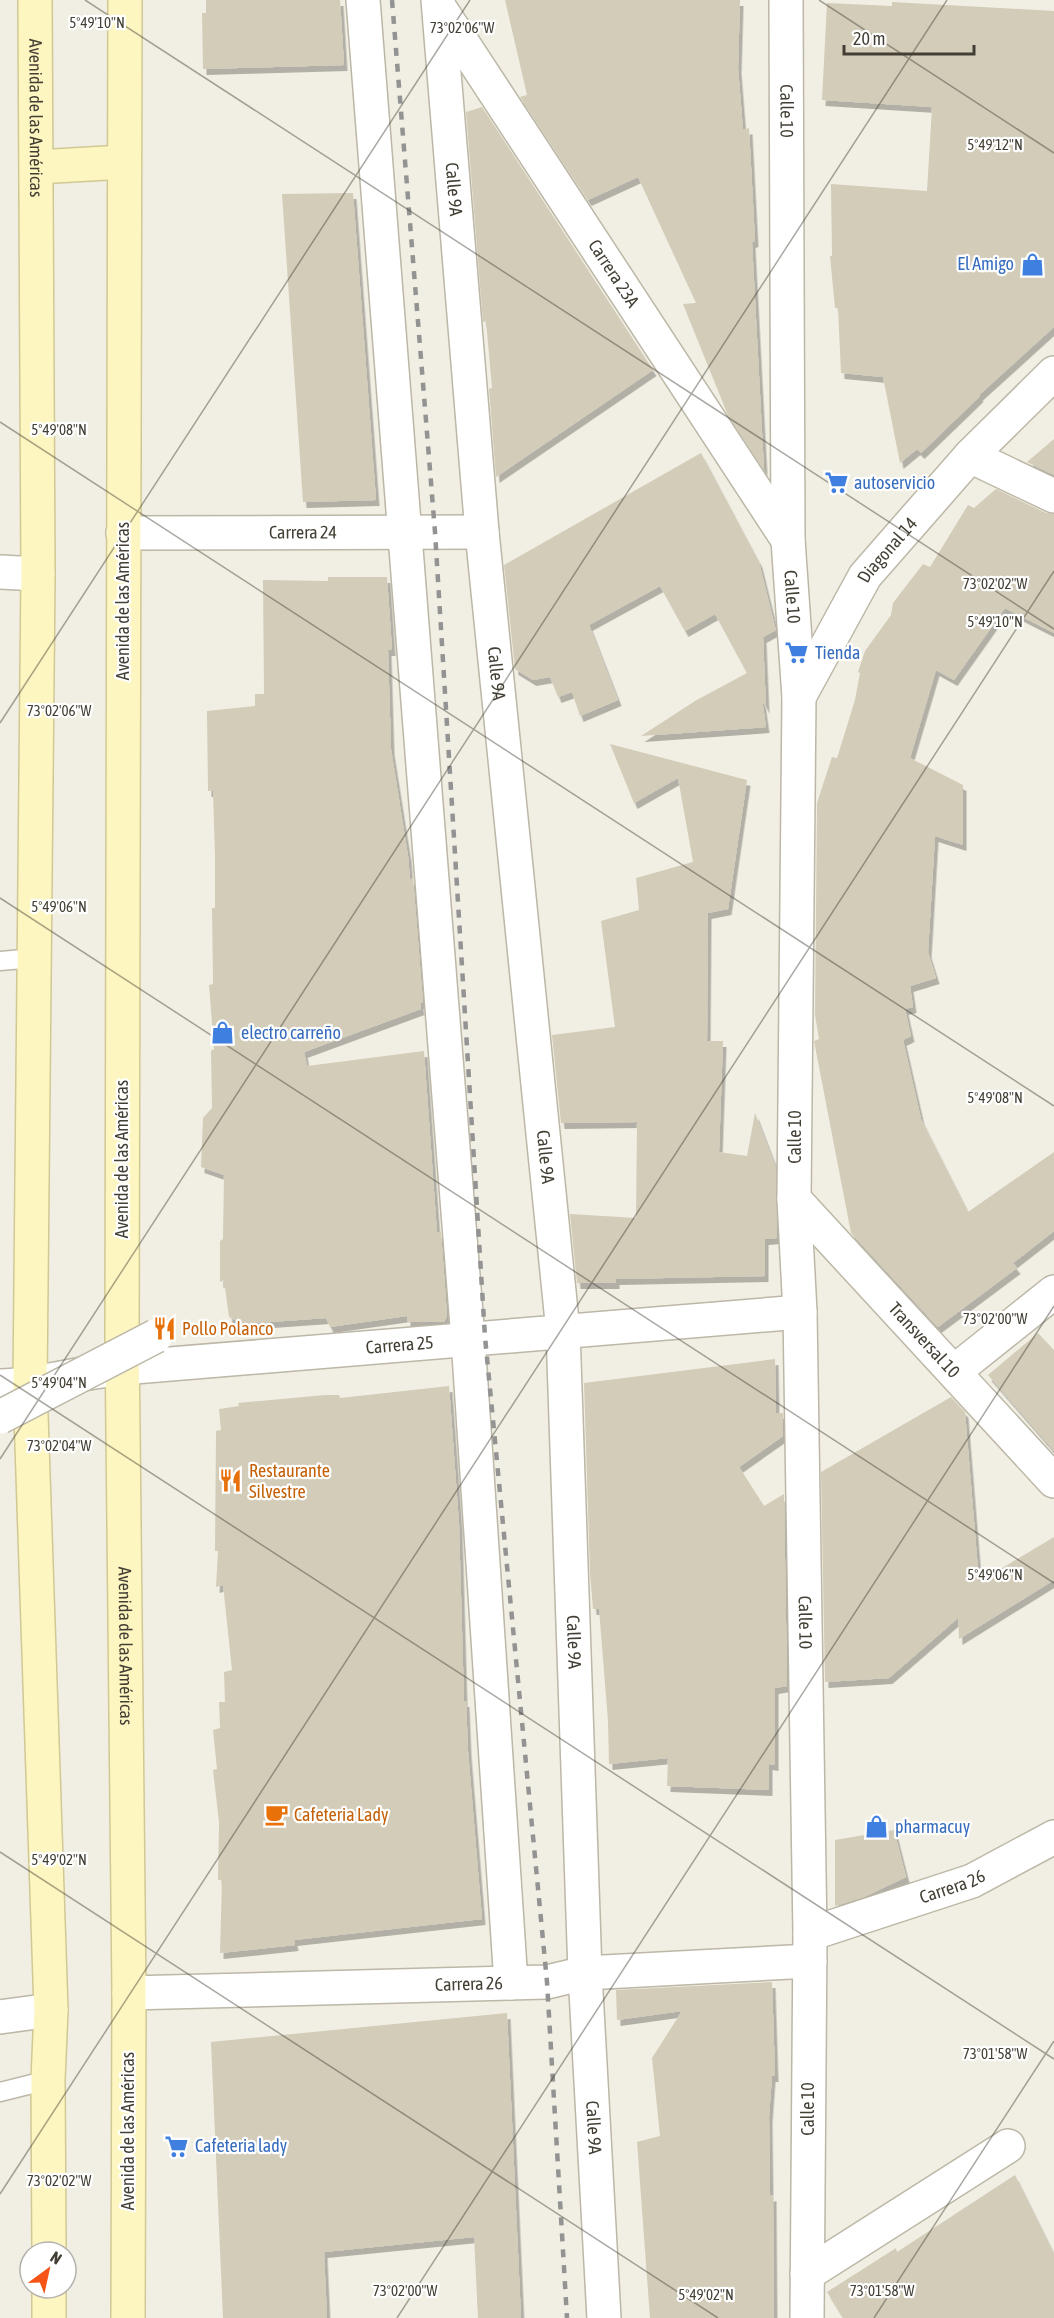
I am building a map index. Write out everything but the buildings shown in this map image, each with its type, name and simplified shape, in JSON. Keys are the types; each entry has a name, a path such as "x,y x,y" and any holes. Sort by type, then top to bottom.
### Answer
{"main road":[{"name":"Avenida de las Américas","path":"35,0 38,574 34,958 15,1385 32,1421 51,2010 48,2080 49,2240"},
{"name":"Avenida de las Américas","path":"125,0 122,1353 129,1993 128,2318"},
{"path":"37,167 124,162"},
{"path":"49,2300 49,2318"}],"street":[{"path":"363,0 468,1339 511,1983"},
{"name":"Calle 10","path":"786,0 788,540 799,696 794,1199 800,1312 810,1947 807,2318"},
{"name":"Carrera 23A","path":"438,3 788,540"},
{"name":"Calle 9A","path":"438,3 482,532 563,1331 585,1973 604,2318"},
{"name":"Diagonal 14","path":"799,696 865,576 970,456 1054,373"},
{"path":"970,456 1054,496"},
{"name":"Carrera 24","path":"123,533 482,532"},
{"path":"0,572 38,574"},
{"name":"Transversal 10","path":"794,1199 1054,1480"},
{"path":"955,1371 1054,1292"},
{"name":"Carrera 25","path":"15,1385 90,1371 122,1353 468,1339 800,1312"},
{"path":"0,1417 156,1336 122,1353"},
{"path":"0,1423 32,1421"},
{"name":"Carrera 26","path":"129,1993 548,1982 585,1973 810,1947 972,1881 1054,1837"},
{"path":"0,2017 51,2010"},
{"path":"807,2274 1008,2146"}],"lane":[{"path":"0,961 34,958"},
{"path":"0,2092 48,2080"}],"railway":[{"path":"392,0 435,532 485,1337 547,1982 567,2318"}],"place":[{"name":"El Amigo","path":"1032,264"},
{"name":"autoservicio","path":"836,483"},
{"name":"Tienda","path":"797,653"},
{"name":"electro carreño","path":"223,1033"},
{"name":"Pollo Polanco","path":"164,1329"},
{"name":"Restaurante Silvestre","path":"231,1481"},
{"name":"Cafeteria Lady","path":"276,1815"},
{"name":"pharmacuy","path":"877,1827"},
{"name":"Cafeteria lady","path":"177,2146"}]}
